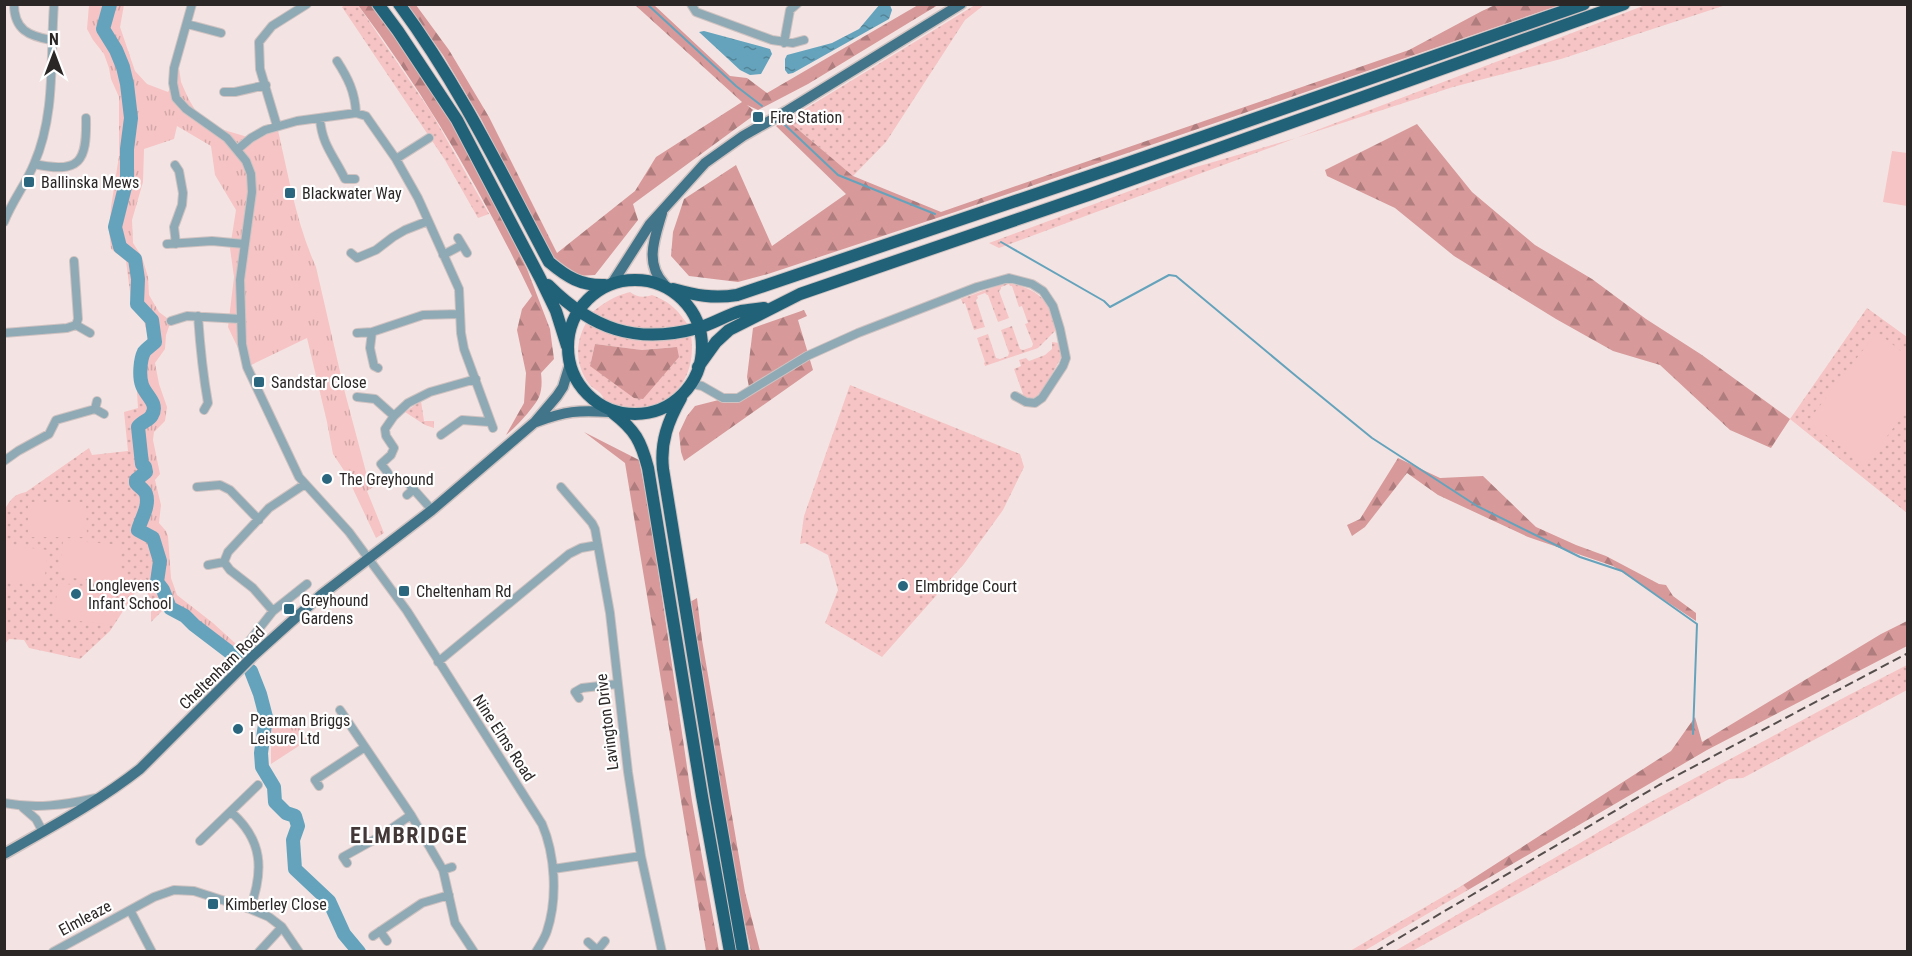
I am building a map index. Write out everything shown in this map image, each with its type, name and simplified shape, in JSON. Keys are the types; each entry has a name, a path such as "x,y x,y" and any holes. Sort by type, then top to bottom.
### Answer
{"highway":[{"path":"378,4 457,120 556,311 576,380 588,396 625,422 636,435 643,449 730,951"},
{"path":"399,4 470,112 549,262 568,277 594,286 636,279 705,297 720,298 737,295 1122,165 1584,4"},
{"path":"698,367 716,342 729,330 800,294 1091,194 1624,4"},
{"path":"540,278 580,313 604,326 627,332 654,334 699,327 740,312 774,307"},
{"path":"567,349 572,329 580,313 609,283"},
{"path":"668,286 692,311 699,327 701,340 698,367 692,384 671,416 664,436 663,469 743,951"},
{"path":"611,412 624,416 648,414 666,408 681,398"}],"main road":[{"path":"609,283 650,224 705,163 728,145 961,4"},
{"path":"662,212 653,242 652,257 657,277 668,286"},
{"name":"Cheltenham Road","path":"4,854 100,797 140,769 253,656 321,595 432,510 536,422 563,387 570,364"},
{"name":"Cheltenham Road","path":"536,422 554,415 579,410 611,412"}],"street":[{"path":"14,4 19,26 33,37 51,40"},
{"path":"4,222 34,164 45,130 51,90 54,4"},
{"path":"192,4 174,68 173,83 176,98 186,109 227,138 238,149 251,174 252,192 240,280 242,344 247,367 292,464 306,484 339,520 368,557"},
{"path":"691,4 696,12 784,43 804,40"},
{"path":"784,43 790,10 797,4"},
{"path":"278,126 260,69 260,42 272,26 305,5"},
{"path":"187,24 221,33"},
{"path":"338,61 340,73 350,82 355,98 356,113"},
{"path":"224,92 235,96 266,85"},
{"path":"238,149 265,130 297,121 356,113 366,116 396,159 418,198 459,289 464,349 491,425 470,419 462,420 441,435"},
{"path":"320,118 326,147 338,165 342,183 355,179"},
{"path":"34,164 58,167 74,164 79,160 86,145 84,124"},
{"path":"396,159 421,149 429,138"},
{"path":"180,169 182,205 171,244 212,241 244,244"},
{"path":"353,259 376,250 405,230 428,221"},
{"path":"443,255 460,241 467,254"},
{"path":"4,333 67,328 76,324 78,319 70,272 74,261"},
{"path":"692,384 702,386 723,398 738,398 807,356 858,333 977,287 1009,278 1032,284 1043,291 1057,316 1066,358 1042,398 1035,403 1026,402 1015,396"},
{"path":"357,333 372,332 423,315 460,314"},
{"path":"176,316 241,319"},
{"path":"198,316 203,374 209,406"},
{"path":"76,324 90,333"},
{"path":"372,332 370,348 374,366 378,368"},
{"path":"388,473 381,464 391,455 394,448 386,436 386,429 394,416 417,398 476,379"},
{"path":"357,397 375,399 394,416"},
{"path":"4,462 49,434 56,420 96,405 104,414"},
{"path":"224,562 228,552 269,508 306,484"},
{"path":"196,487 208,491 219,485 230,490 259,520"},
{"name":"Lavington Drive","path":"561,487 573,493 592,523 598,545 610,613 628,772 641,856 662,951"},
{"path":"410,489 432,510"},
{"path":"438,663 569,554 581,548 598,545"},
{"name":"Nine Elms Road","path":"368,557 407,611 542,824 549,840 553,869 551,917 547,933 536,951"},
{"path":"208,565 224,562"},
{"path":"224,562 230,570 253,588 273,611"},
{"path":"247,644 273,611 302,585"},
{"path":"575,692 582,688 617,684"},
{"path":"340,710 411,815 443,870 455,923 474,951"},
{"path":"315,780 365,747"},
{"path":"200,841 258,785"},
{"path":"4,803 21,806 65,805 100,797"},
{"path":"21,806 36,819 43,832"},
{"path":"231,812 250,832 258,859 257,888 250,909"},
{"path":"343,857 379,837 411,815"},
{"path":"553,869 641,856"},
{"path":"443,870 452,867"},
{"name":"Elmleaze","path":"53,951 154,897 174,890 194,891 250,909 269,917 282,927"},
{"path":"387,941 377,934 422,903 449,895"},
{"name":"Elmleaze","path":"130,910 152,951"},
{"path":"259,951 282,927 300,951"},
{"path":"588,942 596,951 605,941"}],"green space":[{"path":"1497,4 1560,5 768,274 738,282 689,276 671,256 673,232 684,199 736,165 772,246 846,194 776,126 787,120 853,176 941,212 1409,50"},
{"path":"1648,4 1726,5 1561,59 1453,87 1296,138"},
{"path":"89,5 124,5 120,27 135,71 147,84 168,92 173,83 177,53 181,82 200,118 214,127 251,138 277,126 298,215 316,267 366,472 376,485 367,491 384,533 376,538 345,472 333,454 307,338 247,367 228,327 234,277 230,248 236,210 215,175 211,146 177,126 174,139 144,149 143,182 132,220 133,243 142,257 148,277 149,295 159,312 171,321 166,335 165,349 155,363 167,407 165,421 154,432 153,440 160,474 155,480 161,505 159,523 168,536 171,578 177,595 246,653 240,660 185,616 170,608 157,582 160,561 153,538 138,530 147,499 145,492 136,483 136,480 146,472 142,464 138,427 151,417 154,411 151,399 142,385 140,368 144,352 155,342 152,320 137,304 138,279 135,260 120,247 111,249 109,231 111,207 119,156 119,97 104,54 87,29"},
{"path":"358,5 431,112 489,214 478,218 445,160 342,7"},
{"path":"358,5 372,5 416,64 455,128 527,269 550,329 554,359 541,373 542,385 539,397 524,418 506,435 524,403 526,373 517,330 522,309 532,296 494,220 452,146 407,74"},
{"path":"407,5 416,5 449,50 489,117 557,253 635,191 656,157 742,102 635,5 654,5 730,76 747,78 767,93 918,5 938,5 808,84 758,110 747,105 757,113 633,204 638,220 595,275 577,276 552,258 481,119 443,55"},
{"path":"975,5 984,5 965,20 886,142 853,176 787,120"},
{"path":"1417,124 1472,192 1535,245 1592,279 1790,419 1771,448 1730,430 1660,365 1613,351 1556,319 1454,256 1395,208 1327,176 1325,170"},
{"path":"1296,138 999,248 989,243 1189,169"},
{"path":"1892,151 1907,153 1907,206 1883,202"},
{"name":"Longlevens Infant School","path":"120,247 135,259 138,279 137,304 152,320 155,342 144,353 154,409 151,416 141,423 137,431 142,464 146,472 136,480 136,483 144,490 147,497 140,520 146,535 153,538 160,561 157,582 170,608 185,616 240,660 236,665 165,608 151,622 151,600 142,582 110,631 80,659 29,648 24,640 9,639 5,644 4,511 8,504 15,496 26,492 89,448 92,455 128,451 124,412 138,408 135,361 137,351 149,341 144,321 132,308 126,261 111,249"},
{"path":"1005,283 1024,287 1040,296 1051,311 1055,331 1038,348 985,366 977,338 988,334 996,358 1000,359 1008,356 1009,353 1001,330 1012,326 1020,349 1032,347 1033,344 1025,324 1028,323 1022,306 1019,307 1012,286 1009,284 1001,287 999,291 1009,318 998,322 988,295 985,293 977,296 976,300 985,327 974,330 965,303 963,304 961,299"},
{"path":"630,292 640,296 652,295 664,300 677,310 688,325 662,329 639,328 591,313 609,300"},
{"path":"1867,308 1907,337 1907,513 1790,419"},
{"path":"804,310 807,316 798,320 813,370 684,461 679,433 695,406 750,392 747,377 753,328"},
{"path":"586,323 615,334 691,335 692,354 688,371 681,385 670,397 657,404 641,408 624,407 605,401 600,392 589,384 581,369 578,346","holes":["595,344 642,350 676,347 590,366"]},
{"path":"1877,332 1907,356 1907,410 1865,465 1808,421"},
{"path":"1052,342 1059,343 1062,356 1039,397 1033,400 1024,397 1014,369 1021,366 1019,360 1026,358 1029,361 1045,355 1052,349"},
{"path":"595,344 642,350 677,347 679,357 643,399 634,398 590,366"},
{"path":"850,385 1020,454 1024,467 1003,510 964,564 882,657 825,623 838,590 828,555 805,543 800,544 804,516"},
{"path":"421,401 424,421 434,421 434,428 405,412"},
{"path":"584,432 639,460 649,508 692,801 719,951 706,951 625,463"},
{"path":"1398,458 1440,478 1483,476 1536,527 1606,556 1659,584 1666,585 1673,596 1696,613 1696,621 1613,566 1528,537 1438,495 1407,473 1365,527 1352,536 1347,525 1360,519"},
{"path":"28,502 86,502 87,537 28,537"},
{"path":"63,540 122,545 119,582 60,577"},
{"path":"5,545 48,550 44,584 5,580"},
{"path":"58,583 117,590 113,625 54,618"},
{"path":"697,598 702,640 745,892 760,951 751,951 738,894 690,602"},
{"path":"1907,621 1907,646 1707,750 1468,890 1463,885 1671,751 1695,717 1702,742 1881,634"},
{"path":"1907,665 1907,690 1743,778 1729,779 1412,951 1395,951 1645,805"},
{"path":"291,715 308,740 271,764 271,727"},
{"path":"1463,885 1468,890 1364,951 1350,951"}],"water":[{"path":"880,4 890,5 892,10 889,19 793,73 788,74 785,70 787,55 832,43 859,29"},
{"path":"704,31 770,49 772,54 761,74 750,75 740,70 699,32"}],"waterway":[{"path":"110,4 103,29 123,67 131,118 127,149 127,179 115,227 120,247 135,259 138,279 137,304 152,320 155,342 144,352 140,368 142,385 151,399 154,411 151,417 138,427 142,464 146,472 136,480 136,483 145,492 147,499 138,530 153,538 160,561 157,582 170,608 185,616 240,660"},
{"path":"647,4 736,86 762,106"},
{"path":"784,124 838,175 935,214"},
{"path":"1001,242 1104,301 1110,307 1169,275 1176,276 1372,438 1477,506 1580,557 1622,571 1697,624 1693,734"},
{"path":"251,671 266,717 261,753 262,767 274,787 275,802 286,813 295,816 298,826 293,840 295,869 329,901 344,934 359,952"}],"railway":[{"path":"1375,952 1659,785 1908,653"}],"place":[{"name":"Fire Station","path":"758,117"},
{"name":"Ballinska Mews","path":"29,182"},
{"name":"Blackwater Way","path":"290,193"},
{"name":"Sandstar Close","path":"259,382"},
{"name":"The Greyhound","path":"327,479"},
{"name":"Elmbridge Court","path":"903,586"},
{"name":"Cheltenham Rd","path":"404,591"},
{"name":"Longlevens Infant School","path":"76,594"},
{"name":"Greyhound Gardens","path":"289,609"},
{"name":"Pearman Briggs Leisure Ltd","path":"238,729"},
{"name":"Kimberley Close","path":"213,904"}],"district":[{"name":"ELMBRIDGE","path":"409,835"}]}
